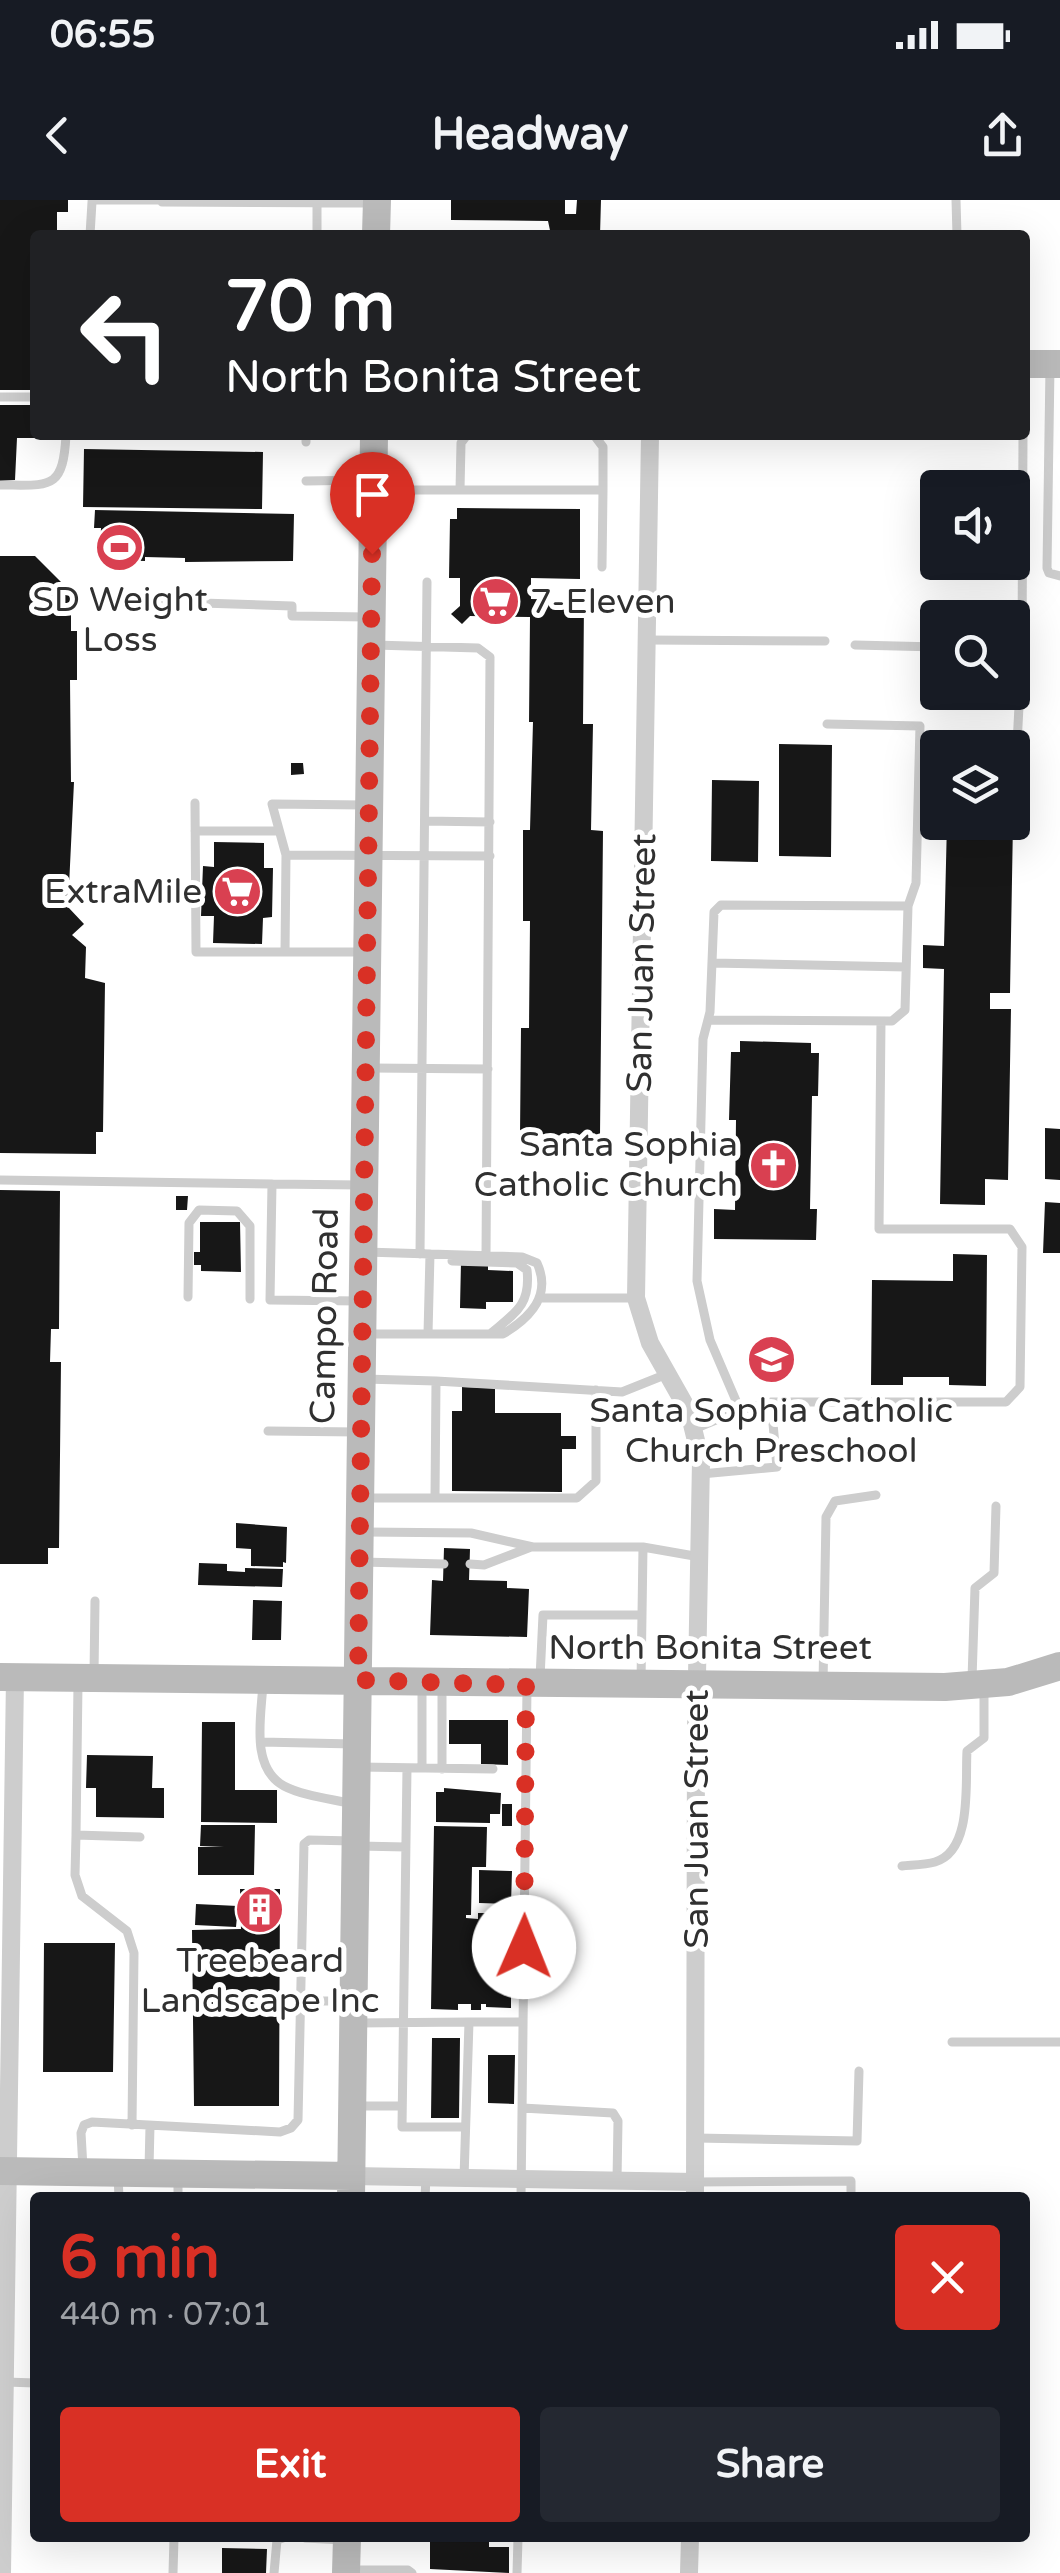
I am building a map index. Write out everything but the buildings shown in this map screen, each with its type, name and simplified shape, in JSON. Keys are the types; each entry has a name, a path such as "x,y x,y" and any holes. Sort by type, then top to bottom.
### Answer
{"main road":[{"path":"376,230 377,202"},
{"name":"Campo Road","path":"351,2187 374,440"},
{"name":"North Bonita Street","path":"8,1677 533,1685 978,1685 1008,1682 1060,1666"},
{"path":"4,2171 83,2172 118,2185 149,2173 178,2185 351,2187"},
{"path":"346,2572 347,2542"}],"street":[{"name":"San Juan Street","path":"650,440 636,1298 650,1344 694,1429 701,1474 695,2190"},
{"path":"2,2573 8,1677"},
{"path":"351,2187 426,2178 464,2178 521,2188 616,2180 695,2190"},
{"path":"689,2573 690,2542"}],"lane":[{"path":"956,200 957,230"},
{"path":"90,230 92,201 377,202"},
{"path":"317,230 318,203"},
{"path":"1045,364 1047,568 1054,576 1060,576"},
{"path":"0,397 30,397"},
{"path":"0,485 47,485 57,480 65,464 66,440"},
{"path":"460,490 463,440"},
{"path":"599,440 603,448 602,567"},
{"path":"1018,600 1023,440"},
{"path":"306,481 460,490 602,490"},
{"path":"427,582 423,1068 428,1334"},
{"path":"110,600 292,606 292,616 426,646 478,648 490,657 486,1256"},
{"path":"646,640 825,640"},
{"path":"855,645 920,647"},
{"path":"709,1020 892,1021 905,1010 908,906 916,883 920,726 827,724"},
{"path":"195,803 196,952 367,952"},
{"path":"285,952 286,855 272,804 369,805"},
{"path":"424,821 490,822"},
{"path":"195,831 279,831"},
{"path":"286,855 490,856"},
{"path":"740,1410 710,1340 696,1269 702,1039 709,1020 714,912 721,905 908,906"},
{"path":"712,964 906,967"},
{"path":"694,1429 771,1402 1006,1402 1020,1386 1022,1248 1010,1229 879,1229 881,1021"},
{"path":"366,1068 488,1069"},
{"path":"0,1180 364,1185"},
{"path":"272,1184 270,1300 363,1301"},
{"path":"188,1297 189,1224 200,1210 219,1210 237,1211 250,1226 250,1299"},
{"path":"363,1252 517,1263 528,1270 529,1287 523,1305 490,1334"},
{"path":"362,1334 503,1334 522,1322 540,1298 541,1272 537,1263 522,1256 426,1256"},
{"path":"540,1298 636,1298"},
{"path":"362,1379 622,1392 667,1374"},
{"path":"435,1497 436,1381"},
{"path":"360,1498 577,1498 596,1482 596,1390"},
{"path":"701,1474 776,1467 771,1402"},
{"path":"268,1431 361,1432"},
{"path":"822,1686 826,1517 835,1501 876,1495"},
{"path":"902,1866 938,1862 952,1850 963,1830 967,1750 984,1738 975,1588 994,1573 996,1506"},
{"path":"360,1532 470,1533 533,1546 644,1546 700,1557"},
{"path":"470,1564 484,1565 533,1546"},
{"path":"641,1685 644,1546"},
{"path":"359,1562 444,1564"},
{"path":"95,1602 86,1677 75,1875 82,1896 127,1931 134,1952 132,2125"},
{"path":"521,2188 533,1685 543,1615 642,1615"},
{"path":"263,1679 261,1742 265,1766 282,1785 356,1805"},
{"path":"422,1768 432,1683"},
{"path":"432,1683 442,1769"},
{"path":"261,1742 357,1756 407,1768 494,1769"},
{"path":"407,1768 402,2127 466,2127"},
{"path":"76,1835 140,1837"},
{"path":"83,2172 81,2133 92,2122 280,2132 298,2120 304,1844 308,1840 406,1847"},
{"path":"302,2001 404,2023 523,2022"},
{"path":"464,2178 469,2022"},
{"path":"952,2042 1060,2042"},
{"path":"696,2138 857,2141 859,2072"},
{"path":"352,2106 402,2106"},
{"path":"522,2108 613,2112 618,2121 616,2180"},
{"path":"149,2173 150,2126"},
{"path":"426,2178 426,2192"},
{"path":"695,2190 850,2181 851,2192"},
{"path":"6,2382 30,2383"},
{"path":"173,2573 174,2542"},
{"path":"274,2573 278,2542"},
{"path":"517,2573 518,2542"},
{"path":"346,2572 412,2573"}],"place":[{"name":"SD Weight Loss","path":"120,548"},
{"name":"7-Eleven","path":"495,602"},
{"name":"ExtraMile","path":"237,892"},
{"name":"Santa Sophia Catholic Church","path":"773,1165"},
{"name":"Santa Sophia Catholic Church Preschool","path":"771,1359"},
{"name":"Treebeard Landscape Inc","path":"260,1909"}],"route":[{"path":"372,554 358,1680 526,1685 524,1947"}]}
